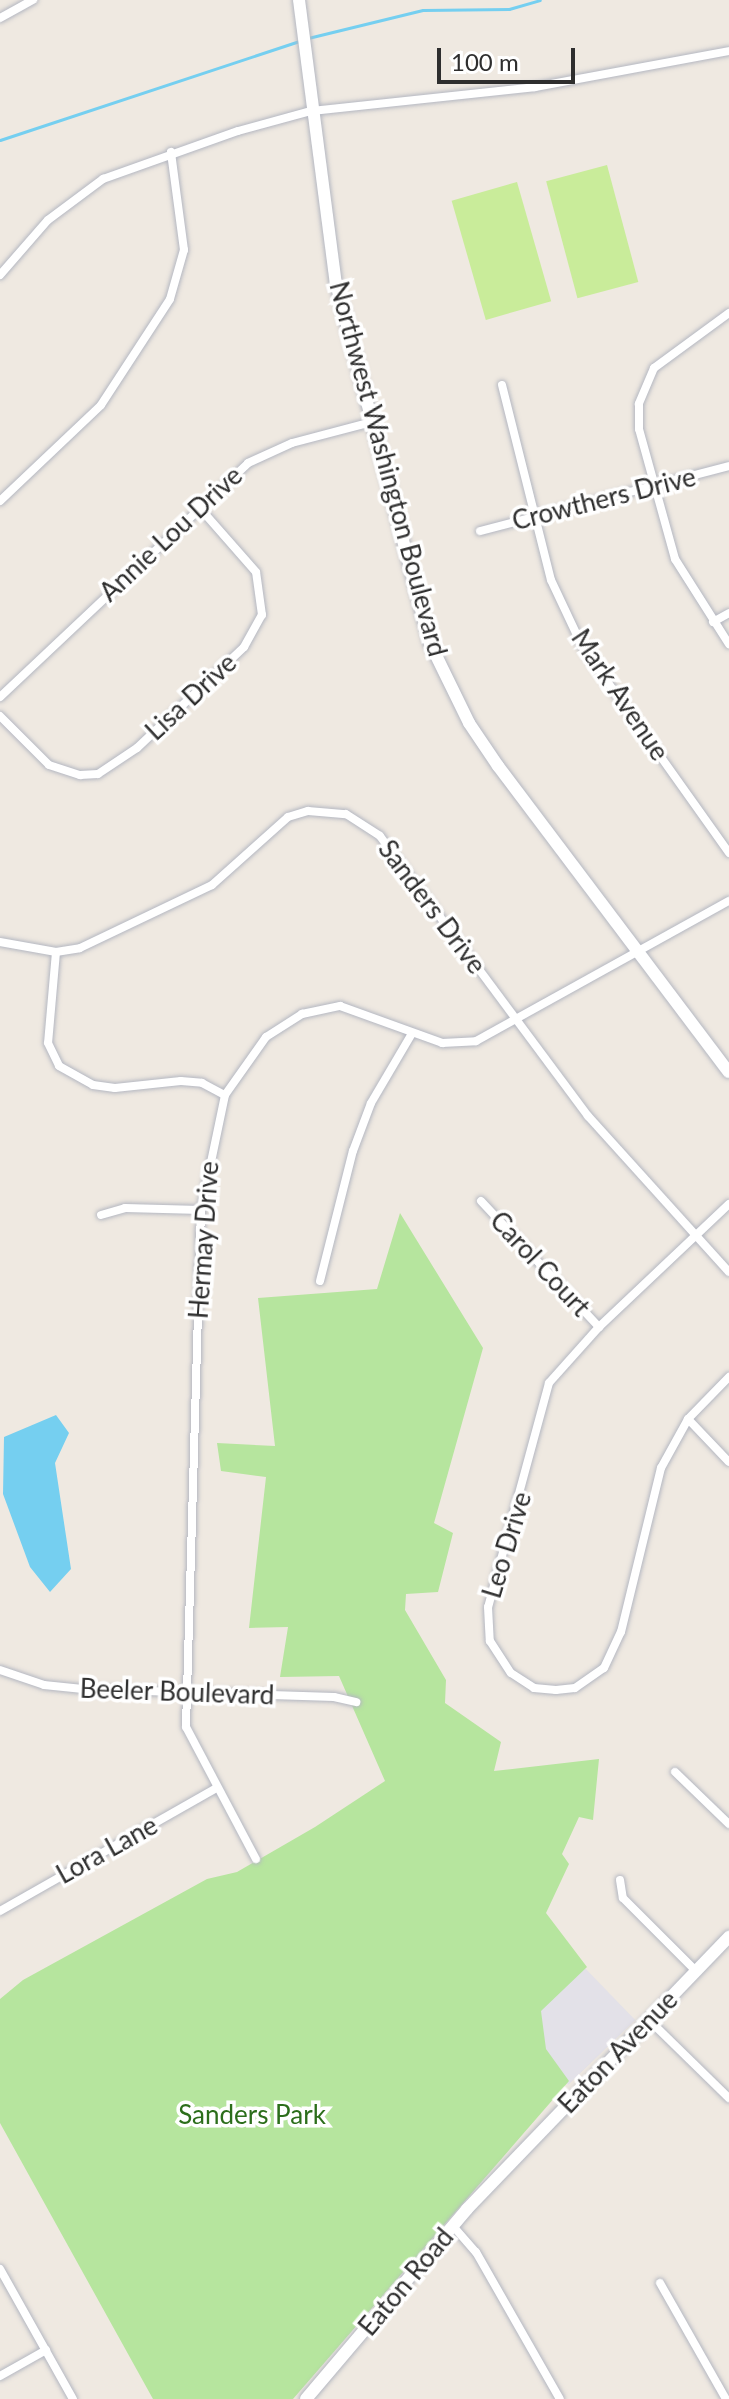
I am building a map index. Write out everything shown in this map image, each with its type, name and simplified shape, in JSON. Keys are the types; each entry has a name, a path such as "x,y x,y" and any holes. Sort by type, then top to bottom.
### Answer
{"main road":[{"name":"Northwest Washington Boulevard","path":"299,0 311,111 336,283 423,617 447,682 498,766 729,1072"},
{"name":"Eaton Avenue","path":"507,2166 729,1937"},
{"name":"Eaton Road","path":"306,2399 507,2166"}],"street":[{"path":"0,18 28,1"},
{"path":"0,275 48,220 103,179 171,152 311,111 535,87 729,51"},
{"path":"0,501 101,405 170,299 184,250 171,152"},
{"path":"729,313 654,368 644,383 639,429 675,559 729,644"},
{"name":"Mark Avenue","path":"502,385 551,580 582,646 729,853"},
{"name":"Annie Lou Drive","path":"0,697 198,506 269,450 372,422"},
{"name":"Crowthers Drive","path":"480,531 729,466"},
{"name":"Lisa Drive","path":"0,716 49,765 80,775 98,774 115,767 244,647 262,615 256,572 244,552 198,506"},
{"path":"713,622 729,613"},
{"name":"Sanders Drive","path":"0,942 56,952 80,948 191,897 237,867 272,827 308,811 346,814 380,836 588,1116 729,1272"},
{"name":"Hermay Drive","path":"256,1859 215,1789 186,1727 201,1210 225,1095 266,1037 302,1014 340,1006 386,1020 411,1035 459,1045 519,1021 729,901"},
{"path":"56,952 48,1043 59,1066 93,1085 115,1088 181,1081 202,1083 225,1095"},
{"path":"320,1281 353,1151 371,1103 411,1035"},
{"name":"Carol Court","path":"481,1201 599,1327"},
{"name":"Leo Drive","path":"729,1204 599,1327 558,1370 542,1400 529,1469 488,1607 490,1641 511,1673 534,1688 556,1690 575,1688 604,1668 616,1651 661,1468 688,1419 729,1377"},
{"path":"101,1215 125,1208 201,1210"},
{"path":"688,1419 729,1462"},
{"name":"Beeler Boulevard","path":"0,1670 44,1685 187,1694 334,1697 356,1702"},
{"path":"675,1772 729,1824"},
{"name":"Lora Lane","path":"0,1911 215,1789"},
{"path":"620,1880 623,1898 696,1971"},
{"path":"649,2020 729,2098"},
{"path":"453,2226 476,2252 560,2399"},
{"path":"0,2269 73,2399"},
{"path":"660,2283 726,2399"},
{"path":"0,2376 46,2350"}],"shaded area":[{"path":"581,1964 635,2020 568,2085 514,2029"}],"green space":[{"path":"607,165 638,282 577,298 546,181"},
{"path":"517,182 551,301 486,320 452,201"},
{"name":"Sanders Park","path":"400,1213 483,1348 434,1523 453,1533 438,1592 406,1594 405,1610 446,1680 445,1703 501,1742 494,1771 599,1759 593,1820 579,1817 562,1854 569,1864 546,1913 587,1967 541,2011 546,2049 569,2081 293,2399 153,2399 0,2123 0,1999 23,1980 207,1879 237,1872 315,1827 385,1781 339,1676 280,1677 288,1627 249,1628 266,1477 221,1471 217,1443 275,1446 258,1298 377,1289"}],"water":[{"path":"56,1415 69,1433 55,1463 71,1569 50,1592 30,1567 3,1494 4,1437"}],"waterway":[{"path":"308,38 423,10 509,9 540,0"},
{"path":"0,140 300,41"}]}
